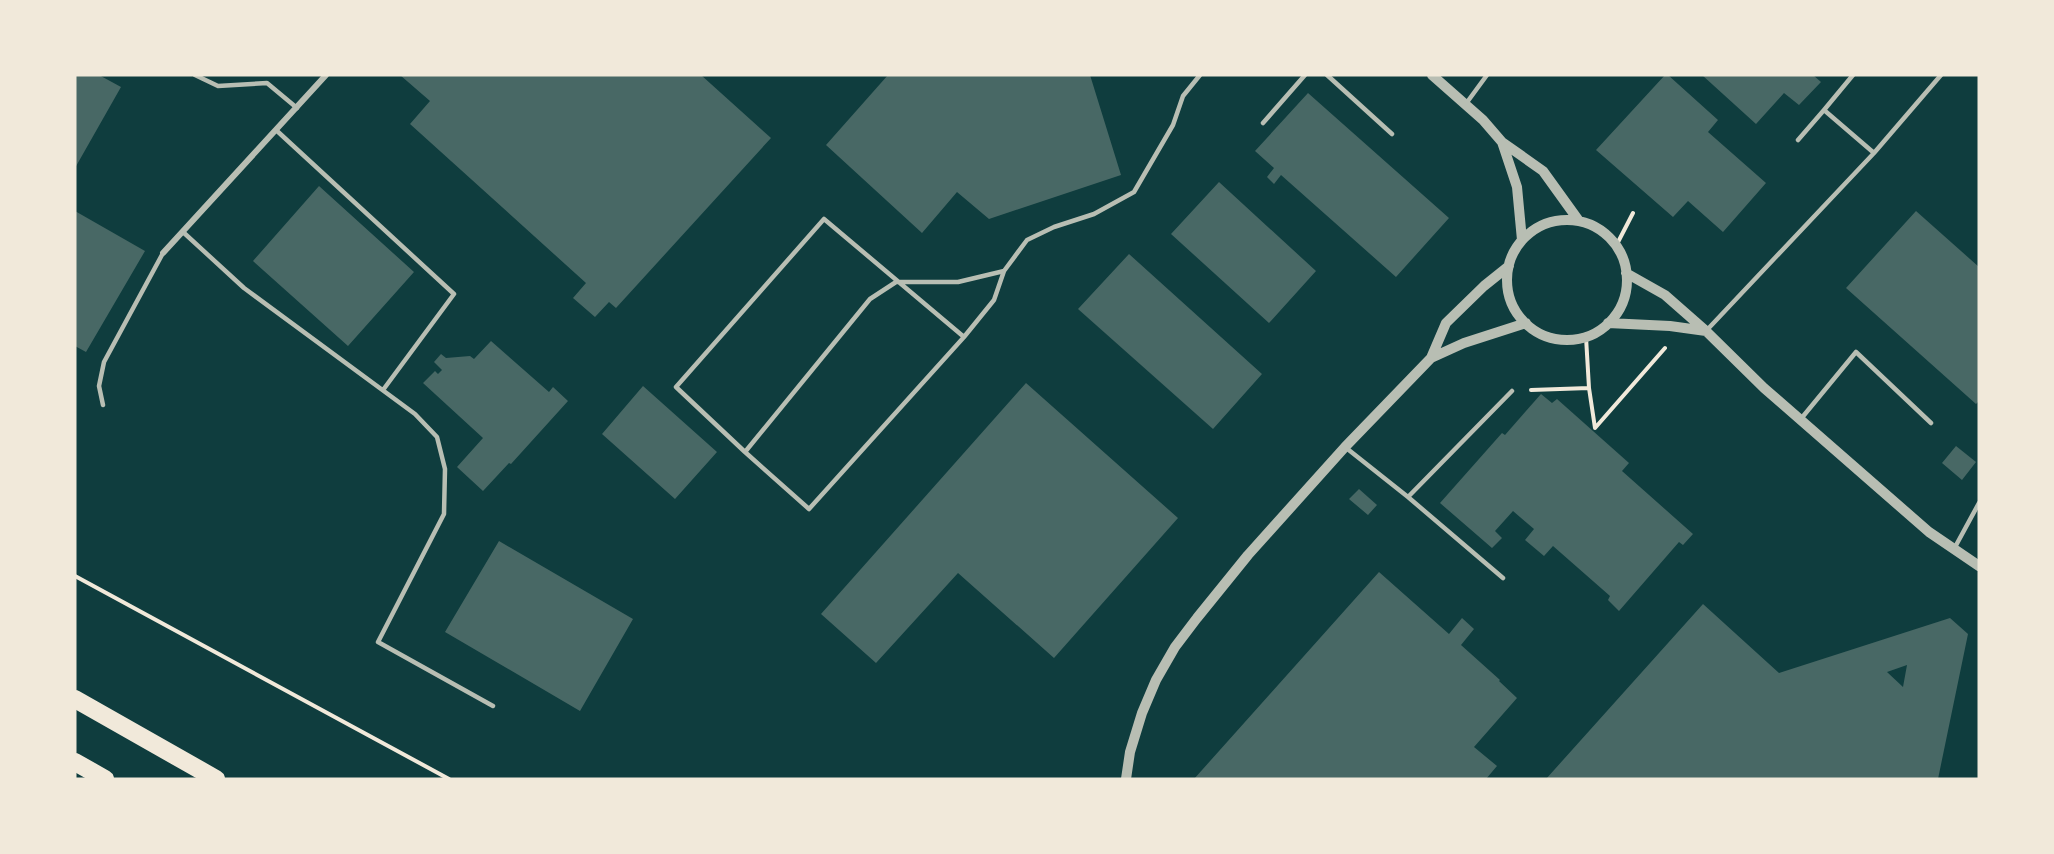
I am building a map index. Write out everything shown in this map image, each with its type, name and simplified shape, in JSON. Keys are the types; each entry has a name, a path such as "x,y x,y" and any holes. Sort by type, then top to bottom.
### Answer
{"highway":[{"path":"75,699 216,779"},
{"path":"75,762 105,779"}],"street":[{"path":"164,253 326,75"},
{"path":"1432,75 1483,120 1502,142 1543,171 1579,221"},
{"path":"1502,142 1517,187 1522,240"},
{"path":"1579,221 1606,234 1616,246 1623,258 1627,287 1623,301 1608,324 1586,337 1554,338 1526,323 1516,311 1507,281 1509,266 1522,240 1534,230 1548,222 1579,221"},
{"path":"1125,779 1130,752 1142,713 1156,680 1175,647 1248,555 1345,447 1431,358 1446,323 1484,286 1509,266"},
{"path":"1626,273 1665,295 1706,331 1764,388 1929,532 1979,566"},
{"path":"1431,358 1464,343 1526,323"},
{"path":"1608,324 1683,327 1706,331"}],"lane":[{"path":"195,75 218,86 267,83 297,108"},
{"path":"964,337 824,219 676,387 809,509 964,337 994,300 1004,270 1027,240 1054,227 1094,214 1134,192 1173,125 1183,96 1200,75"},
{"path":"1263,123 1305,75"},
{"path":"1327,75 1392,134"},
{"path":"1465,105 1487,75"},
{"path":"1798,140 1853,75"},
{"path":"1706,331 1874,153 1941,75"},
{"path":"1824,110 1874,153"},
{"path":"276,130 454,294 383,390"},
{"path":"183,232 244,288 415,414 437,437 445,469 444,514 378,642 493,706"},
{"path":"103,405 99,386 104,362 164,253"},
{"path":"745,452 870,299 896,282 958,282 1004,270"},
{"path":"1800,420 1856,352 1931,423"},
{"path":"1408,497 1512,391"},
{"path":"1345,447 1503,578"},
{"path":"1954,549 1979,503"}],"path":[{"path":"1616,246 1633,213"},
{"path":"1586,337 1588,388 1595,428 1683,327"},
{"path":"1512,391 1588,388"},
{"path":"75,576 449,779"}],"building":[{"path":"75,75 99,75 121,87 75,168"},
{"path":"400,75 701,75 771,138 616,308 609,302 595,317 573,298 586,283 410,124 430,101"},
{"path":"888,75 1090,75 1121,175 989,219 957,192 922,233 826,145"},
{"path":"1665,75 1668,75 1718,120 1708,132 1766,183 1723,232 1688,201 1673,217 1596,150"},
{"path":"1702,75 1813,75 1821,82 1799,105 1784,93 1756,124"},
{"path":"1308,93 1449,218 1396,277 1281,175 1274,184 1267,177 1274,168 1255,151"},
{"path":"1219,182 1316,271 1269,323 1171,234"},
{"path":"319,186 414,272 348,346 253,261"},
{"path":"75,211 145,251 86,352 75,346"},
{"path":"1916,211 1979,267 1979,401 1976,404 1846,288"},
{"path":"1129,254 1262,374 1213,429 1078,309"},
{"path":"491,341 549,392 553,387 568,401 511,464 509,463 483,491 457,467 483,438 423,383 435,371 438,374 442,370 434,362 441,354 446,358 470,356 474,359"},
{"path":"1026,383 1178,518 1054,658 958,573 876,663 821,614"},
{"path":"643,386 717,452 675,499 602,434"},
{"path":"1541,394 1552,403 1557,399 1629,463 1622,471 1693,534 1683,545 1679,542 1619,611 1608,600 1610,596 1553,546 1544,556 1525,540 1534,529 1513,511 1495,531 1502,538 1492,548 1440,503 1502,433 1505,435"},
{"path":"1956,446 1976,462 1962,480 1942,463"},
{"path":"1359,489 1377,505 1368,515 1349,499"},
{"path":"499,541 633,619 580,711 445,632"},
{"path":"1379,572 1449,634 1462,618 1474,629 1461,645 1517,698 1474,747 1497,766 1486,779 1194,779"},
{"path":"1703,604 1779,673 1950,618 1968,634 1938,779 1546,779","holes":["1907,665 1903,687 1887,672"]}]}
